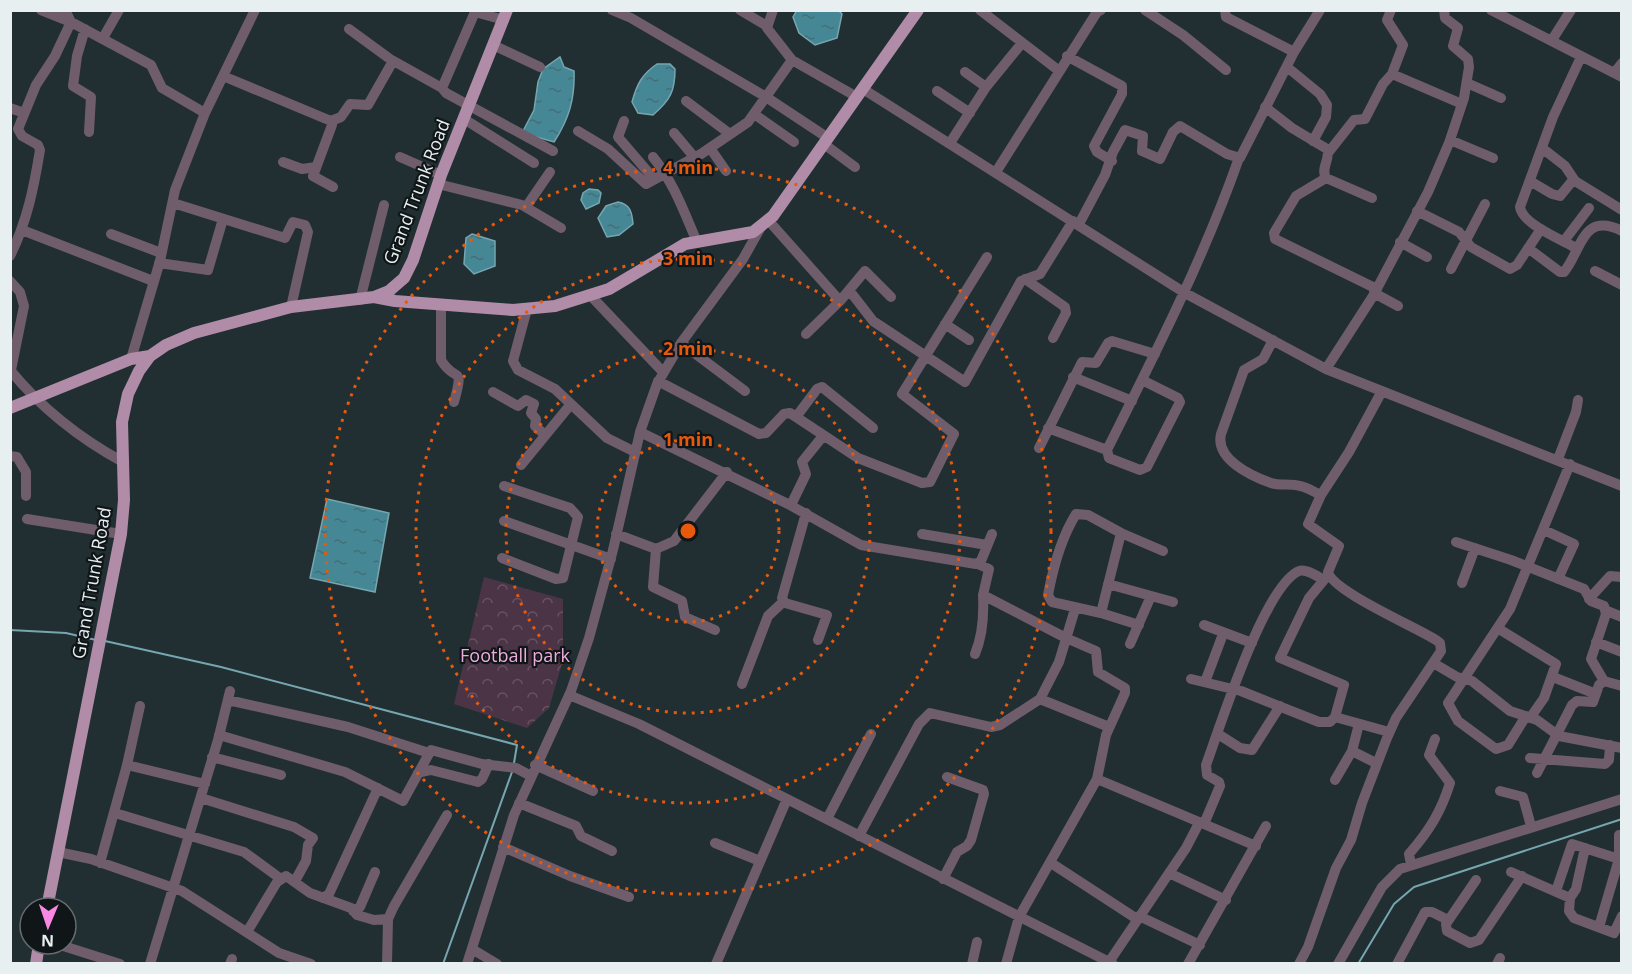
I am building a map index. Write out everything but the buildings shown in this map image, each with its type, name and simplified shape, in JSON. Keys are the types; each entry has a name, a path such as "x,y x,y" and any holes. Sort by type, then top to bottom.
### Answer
{"main road":[{"path":"374,297 441,305 527,309 555,306 609,289 685,244 753,232 765,223 826,141 918,10"},
{"name":"Grand Trunk Road","path":"49,896 121,534 124,500 124,407 132,382 150,356 166,345 194,333 291,307 374,297 398,284 409,269 439,180 505,15"},
{"path":"10,408 131,359 150,356"}],"street":[{"path":"41,10 86,29 151,65 162,88 205,113"},
{"path":"65,10 71,22"},
{"path":"103,38 119,10"},
{"path":"131,359 160,258 172,203 205,113 255,10"},
{"path":"612,10 631,18 766,97 826,141 855,167"},
{"path":"740,10 767,26 771,35 792,60 860,93 950,143 1185,293 1326,369 1622,486"},
{"path":"767,26 773,10"},
{"path":"980,10 1058,70"},
{"path":"1146,10 1183,35 1226,70"},
{"path":"1225,10 1226,17 1294,52"},
{"path":"1142,380 1179,400 1166,432 1147,467 1140,470 1109,458 1107,450 1185,293 1217,221 1239,159 1294,52 1320,10"},
{"path":"1372,198 1326,178 1323,171 1328,153 1354,120 1365,119 1383,84 1392,74 1403,45 1388,20 1391,10"},
{"path":"1326,369 1375,291 1417,211 1450,140 1462,104 1467,83 1468,59 1453,46 1458,28 1445,18 1444,10"},
{"path":"1491,10 1618,75 1622,63"},
{"path":"1552,40 1571,10"},
{"path":"996,172 1097,11"},
{"path":"442,88 475,12 505,15"},
{"path":"10,256 22,230 34,189 40,150 39,145 18,131 36,85 55,56 71,22"},
{"path":"86,29 77,56 73,86 91,97 90,132"},
{"path":"349,29 393,61 442,88 446,93 553,151"},
{"path":"950,143 986,87 1022,43"},
{"path":"493,45 540,67"},
{"path":"1067,56 1122,86 1122,94 1094,146 1097,152 1112,161"},
{"path":"1576,248 1541,229 1520,211 1553,117 1581,57"},
{"path":"578,131 608,149 643,184 695,158 748,122 792,60"},
{"path":"223,76 331,121 341,117 350,104 368,105 393,61"},
{"path":"1287,67 1320,94 1327,105 1326,117 1313,141"},
{"path":"965,72 986,87"},
{"path":"1392,74 1462,104"},
{"path":"1467,83 1501,98"},
{"path":"937,91 970,113"},
{"path":"687,101 730,134"},
{"path":"1265,107 1328,153"},
{"path":"10,108 24,113"},
{"path":"754,114 794,142"},
{"path":"464,119 534,163"},
{"path":"331,121 332,125 313,176 333,187"},
{"path":"624,121 618,137 654,179"},
{"path":"1024,279 1034,278 1040,274 1076,223 1112,161 1119,137 1125,130 1143,136 1142,151 1158,160 1180,126 1239,159"},
{"path":"674,133 695,158"},
{"path":"1450,140 1493,158"},
{"path":"710,148 726,171"},
{"path":"1542,148 1562,163 1574,180 1622,210"},
{"path":"400,157 439,180 526,207 561,228"},
{"path":"653,157 666,173 697,242"},
{"path":"283,162 302,169 316,167"},
{"path":"526,207 550,172"},
{"path":"1326,178 1296,196 1274,232 1275,239 1375,291 1398,306"},
{"path":"1530,181 1560,196 1574,180"},
{"path":"172,203 285,238 293,222 305,225 308,232 291,307"},
{"path":"1451,269 1485,204"},
{"path":"360,300 384,206"},
{"path":"1564,241 1589,208"},
{"path":"1417,211 1459,232 1466,243 1497,264 1510,269 1517,265 1541,229"},
{"path":"111,234 160,258 208,270 223,219"},
{"path":"467,963 485,901 519,803 569,694 589,638 611,559 640,432 661,376 681,343 735,270 765,223 840,301"},
{"path":"1528,248 1562,273 1569,266 1576,248 1598,225 1605,224 1622,231"},
{"path":"22,230 153,281"},
{"path":"1400,242 1427,257"},
{"path":"591,296 661,376 759,434 766,433 786,413 796,417 871,465 921,483 930,482 954,434 903,397 903,391 987,257"},
{"path":"806,334 840,301 865,271 891,297"},
{"path":"1595,271 1622,285"},
{"path":"1024,279 1065,307 1066,313 1053,338"},
{"path":"849,290 873,321 962,381 967,380 1024,279"},
{"path":"10,281 20,292 24,306 11,370 34,399 88,443 123,462"},
{"path":"441,305 441,360 459,374 460,380 454,402"},
{"path":"527,309 513,361 518,370 555,389 607,438 635,452"},
{"path":"945,324 969,340"},
{"path":"1273,340 1263,359 1244,370 1230,405 1219,443 1227,457 1254,475 1274,484 1298,485 1321,495"},
{"path":"1039,448 1082,362 1093,364 1099,361 1108,343 1112,341 1155,354"},
{"path":"681,343 745,391"},
{"path":"1073,377 1132,400"},
{"path":"796,417 817,389 822,387 873,428"},
{"path":"1191,679 1234,689 1324,724 1335,717 1344,685 1280,658 1309,598 1326,578 1339,546 1308,524 1321,495 1349,452 1382,391"},
{"path":"493,392 517,405 526,400 534,404 531,413 536,419 535,426 545,435"},
{"path":"1558,459 1576,412 1578,400"},
{"path":"521,465 571,404"},
{"path":"1048,428 1107,450"},
{"path":"640,432 727,472 870,548 978,564 989,569 983,595 984,613 980,642 975,654"},
{"path":"791,505 806,474 802,462 823,436"},
{"path":"10,456 17,457 26,472 26,496"},
{"path":"1499,629 1555,661 1557,666 1544,698 1505,748 1496,748 1480,739 1458,721 1448,703 1499,629 1528,568 1570,464"},
{"path":"616,534 656,549 674,541 727,472"},
{"path":"502,558 560,579 565,575 578,513 504,486"},
{"path":"741,684 768,616 783,602 785,580 806,513"},
{"path":"1140,626 1101,613 1052,602 1048,596 1062,542 1073,520 1081,513 1163,551"},
{"path":"27,519 121,534"},
{"path":"504,521 611,559"},
{"path":"1544,530 1574,544 1574,549 1558,579"},
{"path":"1101,613 1121,533"},
{"path":"922,534 987,545"},
{"path":"978,564 992,534"},
{"path":"1456,542 1584,589 1589,598 1604,606 1606,611 1621,617"},
{"path":"1462,583 1474,548"},
{"path":"656,549 653,587 682,601 685,617 715,630"},
{"path":"569,694 639,724 1111,963 1138,917 1202,823 1220,786 1205,772 1252,643 1271,602 1297,572 1305,570 1326,578 1359,599 1436,640 1440,643 1441,651 1435,664 1416,687 1389,732 1376,763 1351,840 1336,868 1308,946 1299,963"},
{"path":"1589,598 1610,576 1622,577"},
{"path":"1108,584 1173,602"},
{"path":"983,595 1096,651 1098,672 1125,688 1125,693 1109,727 1097,779 1019,917 1006,963"},
{"path":"1130,645 1151,596"},
{"path":"783,602 827,615 818,640"},
{"path":"859,836 919,724 930,713 991,727 1000,725 1040,699 1059,662 1075,609"},
{"path":"1606,611 1591,658 1604,681 1622,686"},
{"path":"1204,625 1252,643"},
{"path":"1205,682 1223,634"},
{"path":"1596,642 1622,651"},
{"path":"1435,664 1456,677 1466,679 1510,711 1528,717 1556,734 1616,746 1605,764 1530,758"},
{"path":"1553,677 1596,694"},
{"path":"1537,772 1572,705 1577,701 1590,704 1604,681"},
{"path":"150,963 190,836 229,695 348,727 429,753 436,751 489,764 505,765 531,776"},
{"path":"1040,699 1109,727"},
{"path":"100,863 115,813 140,706"},
{"path":"1218,734 1240,748 1252,750 1280,706"},
{"path":"1335,717 1389,732"},
{"path":"1335,780 1352,751 1359,724"},
{"path":"827,819 871,734"},
{"path":"219,735 339,770 403,801 429,753"},
{"path":"1410,864 1409,854 1423,840 1433,824 1450,783 1429,755 1435,739"},
{"path":"1352,751 1376,763"},
{"path":"212,757 281,775"},
{"path":"418,773 431,770 478,782 482,779 489,764"},
{"path":"127,765 204,784"},
{"path":"535,765 593,790"},
{"path":"942,879 957,852 967,846 971,840 984,794 983,790 947,777"},
{"path":"1097,779 1256,846"},
{"path":"323,898 329,894 378,788"},
{"path":"1500,791 1523,797 1531,826"},
{"path":"201,798 294,827 313,838 308,845 306,861 295,881"},
{"path":"716,963 788,799"},
{"path":"1338,963 1385,883 1410,864 1622,799"},
{"path":"519,803 576,826 581,836 612,851"},
{"path":"115,813 244,852 281,879"},
{"path":"387,963 388,919 447,815"},
{"path":"1188,963 1226,900 1266,826"},
{"path":"1599,927 1619,859 1619,835"},
{"path":"715,843 760,861"},
{"path":"1556,891 1570,845 1574,844 1619,859"},
{"path":"503,847 570,876 629,897"},
{"path":"1585,848 1576,889 1570,898 1570,915 1614,933 1622,916"},
{"path":"58,852 100,863 174,889 247,932 283,960 311,963"},
{"path":"1051,863 1138,917 1200,945"},
{"path":"353,910 360,908 375,872"},
{"path":"1169,873 1226,900"},
{"path":"1476,880 1448,920 1447,931 1458,939 1476,943 1516,874 1570,898"},
{"path":"247,932 281,879 286,876 310,892 353,910 363,917 388,919"},
{"path":"1397,963 1425,912 1432,912 1448,920"},
{"path":"972,963 977,942"},
{"path":"472,949 497,963"},
{"path":"78,950 120,963"}],"green space":[{"name":"Football park","path":"484,577 563,599 563,660 549,708 527,728 454,704"}],"water":[{"path":"797,10 839,11 842,14 837,38 815,45 799,33 793,17"},
{"path":"560,57 564,67 574,71 573,91 567,117 554,142 522,133 534,110 538,82 543,69"},
{"path":"657,64 670,64 675,69 673,90 664,105 653,115 638,113 632,102 636,90 644,76"},
{"path":"589,189 598,190 601,193 599,203 586,209 581,200 583,193"},
{"path":"618,202 630,209 633,224 619,235 607,237 598,218 606,206"},
{"path":"472,234 495,241 495,266 474,274 464,264 466,238"},
{"path":"327,499 389,513 375,592 310,578"}],"waterway":[{"path":"10,630 66,633 96,640"},
{"path":"105,641 221,667 517,745 514,763"},
{"path":"443,964 512,772"},
{"path":"1358,964 1394,904 1414,887 1622,819"}]}
